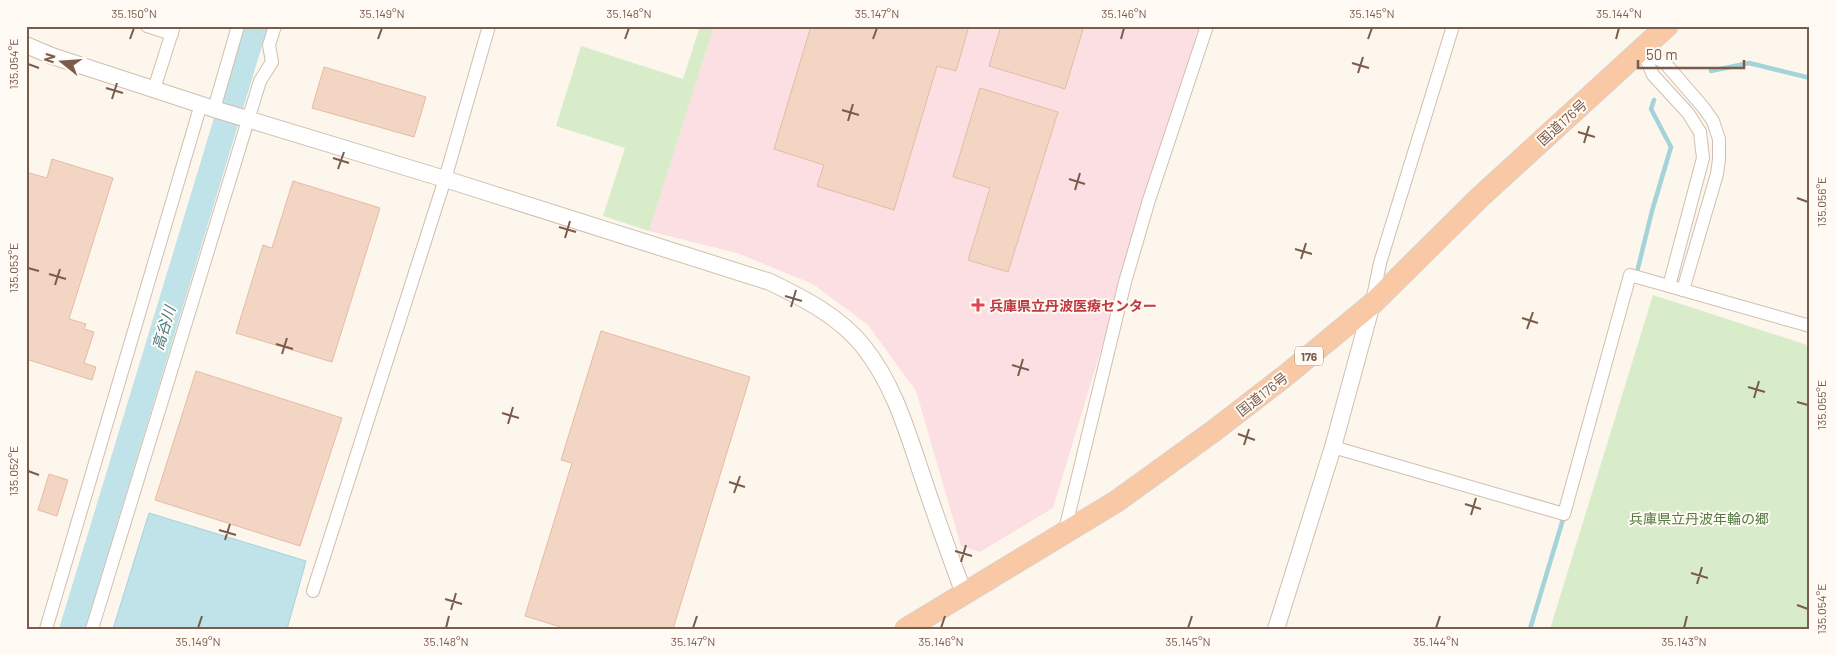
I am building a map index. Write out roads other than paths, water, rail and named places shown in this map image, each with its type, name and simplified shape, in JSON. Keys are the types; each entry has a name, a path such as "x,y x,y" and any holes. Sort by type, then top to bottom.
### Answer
{"highway":[{"name":"国道176号","path":"906,629 1117,501 1215,430 1285,376 1372,304 1479,198 1666,26"}],"street":[{"path":"147,26 173,30 154,89"},
{"path":"46,629 208,106 238,26"},
{"path":"92,629 244,118 260,81 272,62 269,46 275,26"},
{"path":"313,592 444,179 489,26"},
{"path":"1064,534 1124,282 1207,26"},
{"path":"1276,629 1333,447 1372,304 1380,263 1453,26"},
{"path":"26,45 52,56 244,118 770,282 810,301 840,324 862,345 883,375 902,416 964,594"},
{"path":"1642,50 1652,75 1688,114 1700,132 1703,158 1669,286"},
{"path":"1642,50 1665,63 1704,106 1713,121 1719,139 1717,174 1683,290"},
{"path":"1333,447 1564,514 1630,275 1810,326"}],"water":[{"path":"149,513 306,561 287,629 113,629"}],"waterway":[{"name":"高谷川","path":"72,629 255,26"},
{"path":"1711,71 1749,63 1810,78"},
{"path":"1636,276 1652,211 1671,147 1651,109 1654,100"},
{"path":"1530,629 1564,516"}],"place":[{"name":"兵庫県立丹波医療センター","path":"978,305"}],"park label":[{"name":"兵庫県立丹波年輪の郷","path":"1699,518"}]}
